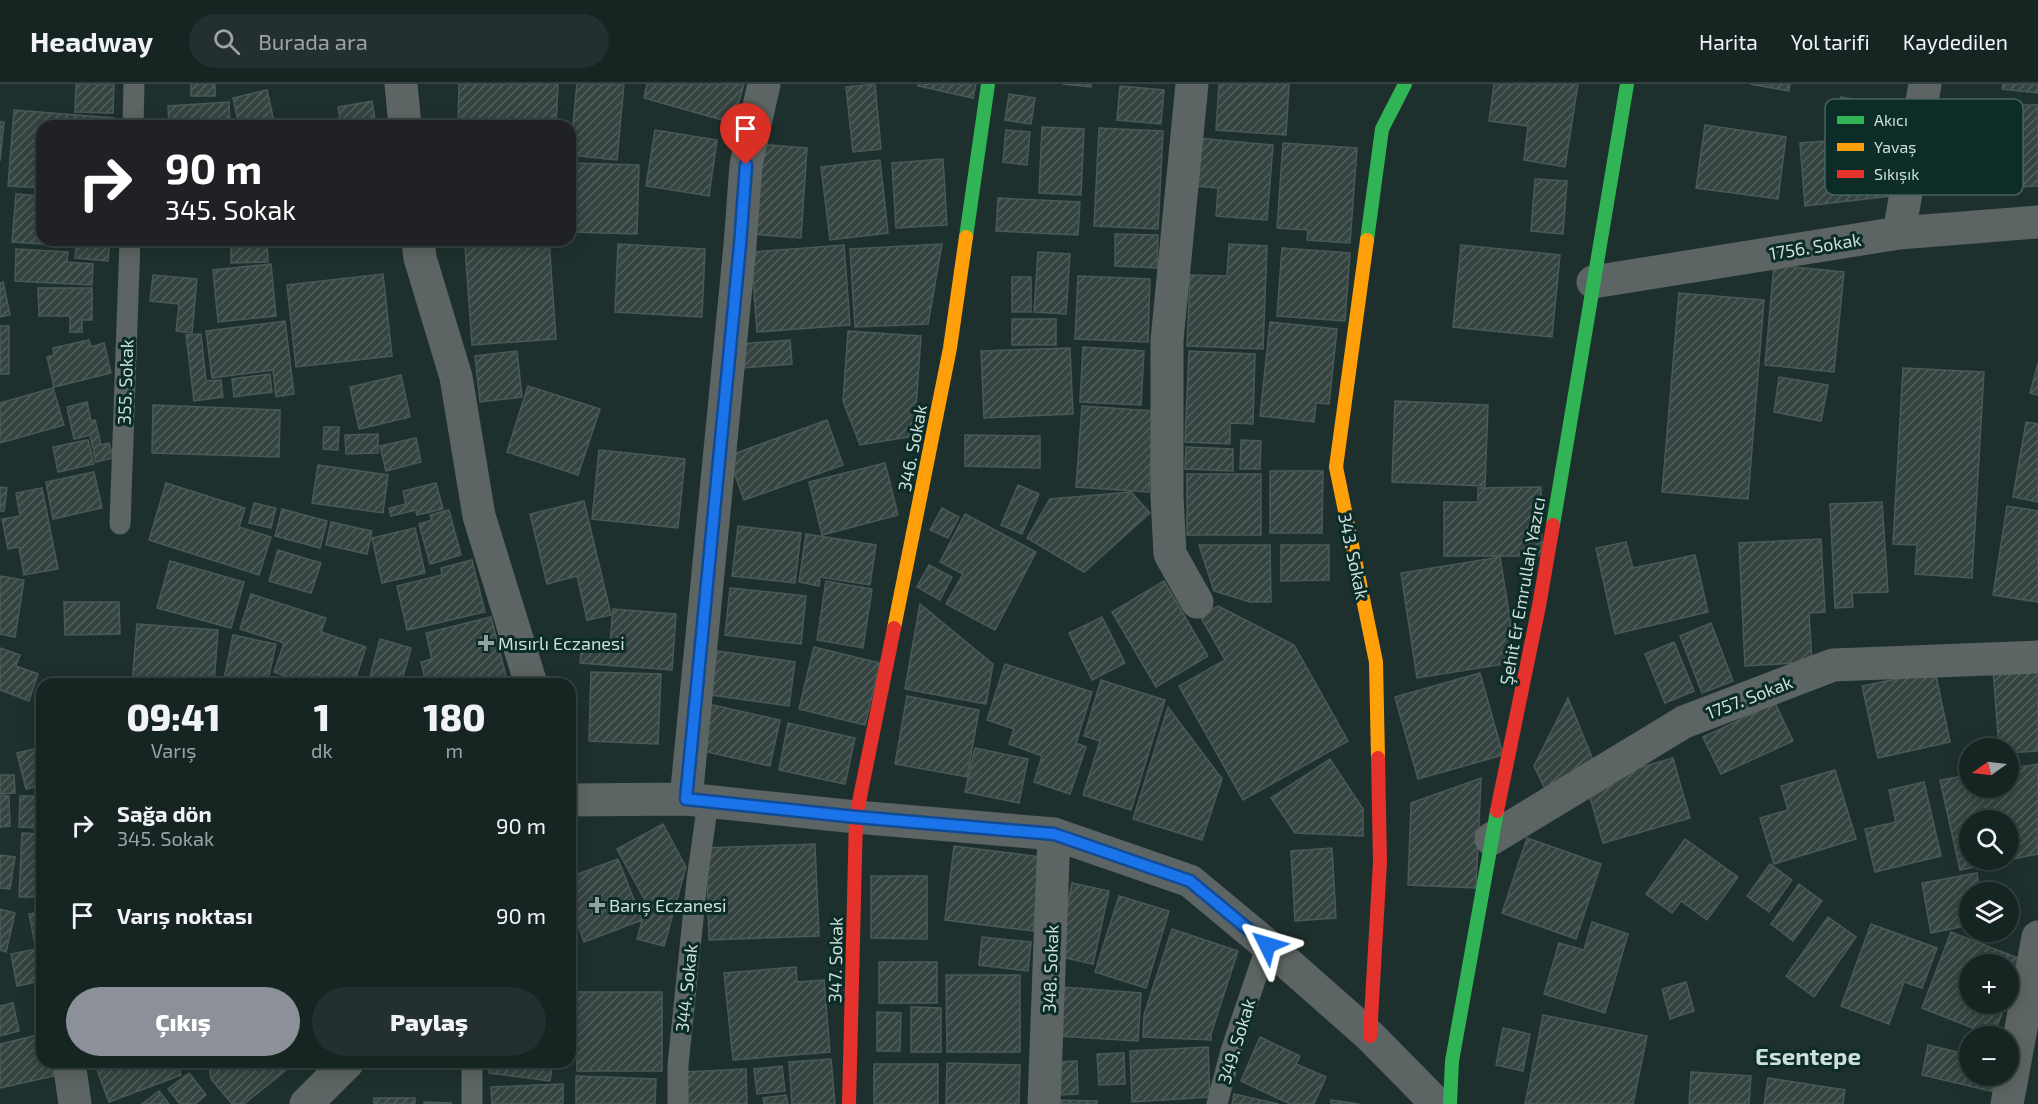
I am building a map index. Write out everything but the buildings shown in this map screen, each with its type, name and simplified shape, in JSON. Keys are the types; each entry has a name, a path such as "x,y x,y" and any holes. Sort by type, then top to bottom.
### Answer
{"street":[{"path":"401,84 404,120"},
{"path":"697,800 746,165 764,84"},
{"name":"346. Sokak","path":"856,817 950,348 988,84"},
{"path":"1192,84 1167,340 1167,496 1170,554 1197,602"},
{"name":"343. Sokak","path":"1370,1036 1380,862 1376,662 1336,467 1382,129 1405,84"},
{"name":"Şehit Er Emrullah Yazıcı","path":"1450,1104 1452,1061 1491,839 1539,606 1627,84"},
{"path":"1922,99 1925,84"},
{"path":"1899,233 1906,195"},
{"name":"1756. Sokak","path":"1593,282 1899,233 2038,222"},
{"path":"419,246 420,258 456,377 479,516 529,678"},
{"name":"1757. Sokak","path":"1491,839 1684,722 1833,665 2038,657"},
{"path":"576,800 697,800 856,817 1054,834 1190,881 1370,1036 1437,1104"},
{"name":"347. Sokak","path":"849,1104 856,817"},
{"name":"348. Sokak","path":"1044,1104 1054,834"},
{"path":"2007,1104 2038,937"},
{"path":"70,1068 75,1104"},
{"path":"306,1104 342,1068"}],"lane":[{"path":"133,120 134,84"},
{"name":"355. Sokak","path":"120,524 130,246"},
{"name":"344. Sokak","path":"678,1104 678,1065 697,880 697,800"},
{"name":"349. Sokak","path":"1216,1104 1231,1051 1267,945"},
{"path":"472,1068 472,1104"}],"traffic: fast":[{"path":"966,237 988,84"},
{"path":"1367,240 1382,129 1405,84"},
{"path":"1553,525 1627,84"},
{"path":"1450,1104 1452,1061 1497,811"}],"traffic: slow":[{"path":"894,628 950,348 966,237"},
{"path":"1367,240 1336,467 1376,662 1378,758"}],"traffic: jam":[{"path":"1497,811 1539,606 1553,525"},
{"path":"849,1104 856,817 894,628"},
{"path":"1370,1036 1380,862 1378,758"}],"place":[{"name":"Mısırlı Eczanesi","path":"486,643"},
{"name":"Barış Eczanesi","path":"597,905"}],"district":[{"name":"Esentepe","path":"1808,1055"}],"route":[{"path":"746,165 686,799 856,817 1054,834 1190,881 1267,945"}]}
